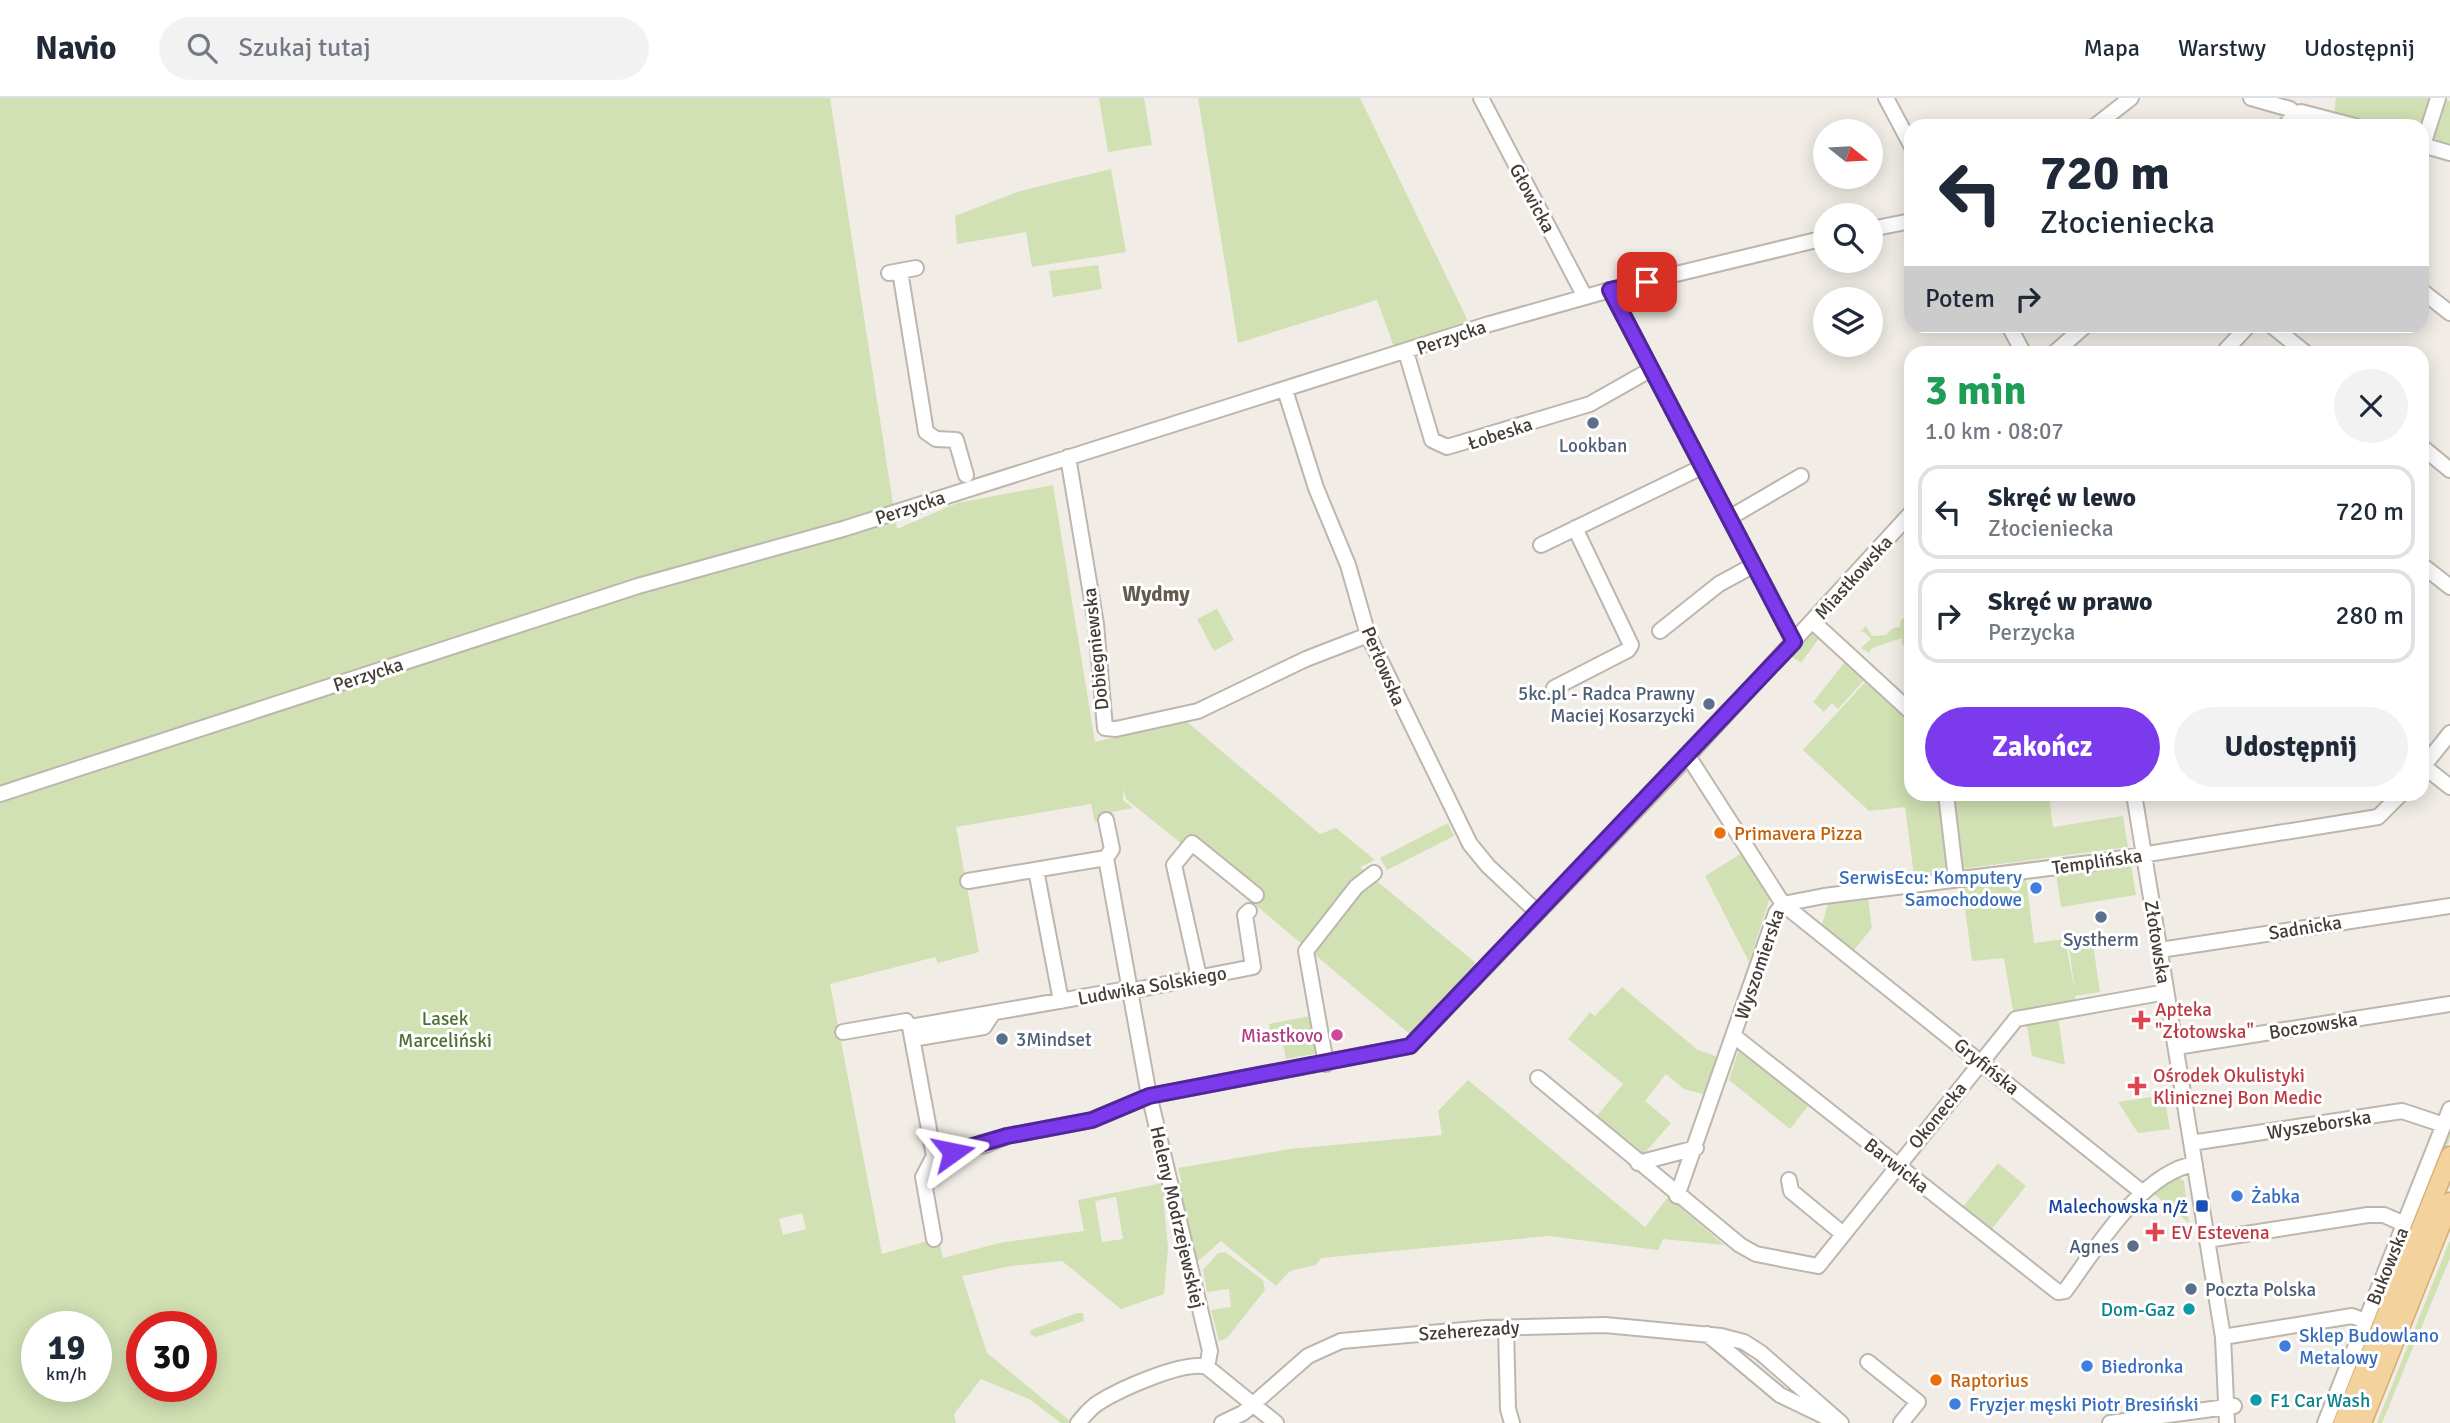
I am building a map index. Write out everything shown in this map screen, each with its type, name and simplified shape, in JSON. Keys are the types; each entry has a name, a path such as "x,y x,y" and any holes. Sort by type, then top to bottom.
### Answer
{"main road":[{"name":"Bukowska","path":"2343,1423 2450,1156"},
{"name":"Bukowska","path":"2362,1423 2450,1202"}],"street":[{"name":"Głowicka","path":"1481,98 1586,297"},
{"path":"1886,98 1904,132"},
{"path":"2104,119 2131,98"},
{"path":"2253,98 2290,109 2295,114"},
{"path":"2429,126 2438,98"},
{"path":"2291,119 2301,111 2330,119"},
{"path":"2429,147 2450,153"},
{"path":"1883,227 1904,223"},
{"name":"Perzycka","path":"0,794 638,586 748,557 1486,325 1610,290 1813,240"},
{"path":"916,268 895,272 926,432 936,439 956,440 966,475"},
{"path":"1610,290 1794,642"},
{"path":"2429,296 2450,313"},
{"path":"2062,346 2077,333"},
{"path":"2229,346 2242,333"},
{"path":"2281,333 2297,346"},
{"name":"Łobeska","path":"1406,352 1432,440 1447,447 1590,404 1650,370"},
{"name":"Perłowska","path":"1285,390 1316,488 1348,565 1368,635 1470,844 1537,912"},
{"path":"2429,453 2450,470"},
{"name":"Dobiegniewska","path":"1068,457 1096,624 1105,728 1116,729 1198,711 1306,659 1368,635"},
{"path":"1541,545 1702,467"},
{"path":"1729,517 1801,476"},
{"name":"Miastkowska","path":"934,1156 986,1145 1007,1136 1092,1120 1149,1096 1326,1065 1410,1046 1688,756 1904,521"},
{"path":"1554,688 1628,650 1630,639 1575,528"},
{"path":"1660,631 1719,584 1754,565"},
{"path":"2429,570 2450,587"},
{"path":"1812,621 1904,706"},
{"path":"2429,758 2450,733"},
{"name":"Wyszomierska","path":"1677,1196 1696,1149 1776,913 1783,904 1688,756"},
{"path":"2429,772 2450,788"},
{"path":"1947,801 1956,879"},
{"name":"Złotowska","path":"2135,801 2223,1337 2231,1406 2238,1423"},
{"name":"Templińska","path":"1783,904 2144,855 2378,817 2394,801"},
{"name":"Heleny Modrzejewskiej","path":"1106,820 1112,849 1106,858 1149,1096 1210,1351 1207,1367"},
{"path":"1199,977 1174,865 1192,843 1256,895"},
{"path":"968,881 1106,858"},
{"path":"1036,870 1061,1001"},
{"path":"1326,1065 1306,951 1356,887 1374,873"},
{"name":"Gryfińska","path":"1783,904 2143,1193"},
{"name":"Sadnicka","path":"2160,950 2450,906"},
{"name":"Ludwika Solskiego","path":"842,1032 906,1021 911,1033 993,1013 1122,990 1130,991 1253,967 1245,915 1249,911"},
{"name":"Okonecka","path":"1677,1196 1746,1249 1818,1266 1980,1061 2009,1026 2022,1015 2166,992"},
{"name":"Boczowska","path":"2176,1047 2450,1004"},
{"path":"911,1033 934,1156 923,1177 934,1239"},
{"name":"Barwicka","path":"1734,1036 2061,1293 2143,1193"},
{"path":"1538,1078 1677,1196"},
{"name":"Bukowska","path":"2325,1423 2450,1109"},
{"name":"Wyszeborska","path":"2191,1143 2402,1111 2444,1125"},
{"path":"1638,1163 1696,1149"},
{"path":"2143,1193 2173,1170 2195,1164"},
{"path":"1789,1180 1791,1191 1843,1234"},
{"path":"2207,1240 2376,1214 2404,1224"},
{"path":"2223,1337 2352,1316 2365,1321"},
{"name":"Szeherezady","path":"1222,1423 1243,1413 1308,1356 1341,1341 1506,1326 1605,1325 1731,1338 1754,1348 1841,1423"},
{"path":"1506,1326 1507,1409 1512,1423"},
{"name":"Szeherezady","path":"1707,1335 1780,1395 1841,1423"},
{"path":"1868,1362 1918,1402 1901,1423"},
{"path":"1078,1423 1098,1403 1142,1382 1193,1365 1207,1367 1276,1423"},
{"path":"2110,1423 2231,1406"},
{"name":"Złotowska","path":"2228,1423 2231,1406"}],"green space":[{"name":"Lasek Marceliński","path":"0,98 830,98 897,529 957,503 1053,485 1095,742 1186,721 1320,834 1336,828 1375,860 1360,867 1477,964 1411,1035 1259,908 1254,903 1262,894 1191,835 1183,845 1126,799 1124,789 1123,800 1133,808 1112,812 1113,818 1095,822 1091,804 956,827 979,952 938,963 935,957 830,984 882,1254 938,1238 943,1258 999,1243 1084,1231 1078,1200 1162,1183 1168,1248 1164,1294 1121,1309 1062,1261 1011,1266 962,1276 987,1353 1070,1421 1061,1423 1029,1399 981,1379 954,1414 956,1423 0,1423","holes":["1116,1197 1123,1239 1102,1242 1095,1201","802,1213 806,1229 783,1235 779,1219"]},
{"path":"1099,98 1144,98 1152,145 1108,152"},
{"path":"1198,98 1360,98 1468,321 1394,347 1377,300 1238,343"},
{"path":"2336,98 2431,98 2424,119 2353,119 2334,114"},
{"path":"2444,99 2450,101 2450,145 2433,140"},
{"path":"1111,169 1126,252 1032,267 1026,232 957,244 955,216 1020,191"},
{"path":"1098,265 1102,289 1053,297 1049,271"},
{"path":"1217,609 1234,640 1214,651 1197,619"},
{"path":"1904,618 1904,644 1902,638 1872,648 1869,653 1861,648 1871,639 1863,631 1859,633 1866,626 1872,636 1886,635 1893,628 1900,627"},
{"path":"1812,630 1820,637 1801,663 1789,655"},
{"path":"1845,662 1864,680 1838,709 1832,703 1824,712 1813,702"},
{"path":"1867,680 1904,714 1904,801 1941,801 1950,870 1914,875 1905,807 1869,811 1803,750"},
{"path":"1953,801 2050,801 2053,827 2123,816 2128,847 1961,869"},
{"path":"1448,823 1454,836 1387,870 1380,858"},
{"path":"1742,853 1770,898 1749,962 1705,876"},
{"path":"2131,864 2136,895 2061,907 2056,874"},
{"path":"2026,878 2034,943 2065,939 2075,992 2069,947 2093,944 2100,992 2075,996 2076,1001 2013,1011 2004,958 1972,961 1962,886"},
{"path":"1868,898 1872,928 1854,950 1822,925 1828,904"},
{"path":"1622,987 1698,1050 1718,1057 1706,1095 1684,1089 1666,1074 1645,1101 1671,1123 1642,1156 1596,1117 1623,1084 1568,1039 1590,1012 1595,1016"},
{"path":"1310,1016 1316,1050 1314,1054 1286,1059 1282,1039 1272,1041 1269,1024"},
{"path":"2058,1016 2065,1065 2032,1056 2026,1021"},
{"path":"1739,1049 1809,1105 1790,1129 1729,1080"},
{"path":"1468,1080 1645,1227 1668,1197 1724,1245 1663,1239 1658,1250 1548,1236 1321,1258 1316,1265 1290,1271 1276,1286 1221,1241 1196,1263 1177,1184 1182,1183 1178,1168 1290,1149 1442,1135 1438,1111"},
{"path":"2164,1095 2170,1129 2138,1133 2118,1102"},
{"path":"2450,1129 2450,1138 2375,1327 2348,1384 2359,1348 2363,1347 2376,1315 2374,1311 2387,1291 2391,1268 2395,1266 2408,1235 2407,1228 2411,1226 2424,1195 2422,1190 2435,1170 2439,1147 2443,1146"},
{"path":"1998,1163 2026,1186 1991,1230 1962,1208"},
{"path":"2177,1177 2184,1181 2189,1223 2154,1194"},
{"path":"2450,1240 2450,1258 2382,1423 2377,1423"},
{"path":"1225,1252 1263,1280 1265,1290 1227,1338 1219,1341 1211,1310 1231,1307 1229,1289 1207,1292 1203,1270 1218,1253"},
{"path":"1083,1313 1084,1321 1036,1337 1030,1334 1031,1330"}],"place":[{"name":"Lookban","path":"1593,423"},
{"name":"5kc.pl - Radca Prawny Maciej Kosarzycki","path":"1709,704"},
{"name":"Primavera Pizza","path":"1720,833"},
{"name":"SerwisEcu: Komputery Samochodowe","path":"2036,888"},
{"name":"Systherm","path":"2101,917"},
{"name":"Apteka \"Złotowska\"","path":"2141,1020"},
{"name":"Miastkovo","path":"1337,1035"},
{"name":"3Mindset","path":"1002,1039"},
{"name":"Ośrodek Okulistyki Klinicznej Bon Medic","path":"2137,1086"},
{"name":"Żabka","path":"2237,1196"},
{"name":"Malechowska n/ż","path":"2202,1206"},
{"name":"EV Estevena","path":"2155,1232"},
{"name":"Agnes","path":"2133,1246"},
{"name":"Poczta Polska","path":"2191,1289"},
{"name":"Dom-Gaz","path":"2189,1309"},
{"name":"Sklep Budowlano Metalowy","path":"2285,1346"},
{"name":"Biedronka","path":"2087,1366"},
{"name":"Raptorius","path":"1936,1380"},
{"name":"F1 Car Wash","path":"2256,1400"},
{"name":"Fryzjer męski Piotr Bresiński","path":"1955,1404"}],"district":[{"name":"Wydmy","path":"1156,594"}],"route":[{"path":"953,1152 986,1145 1007,1136 1092,1120 1149,1096 1326,1065 1410,1046 1667,779 1794,642 1610,290 1647,282"}]}
